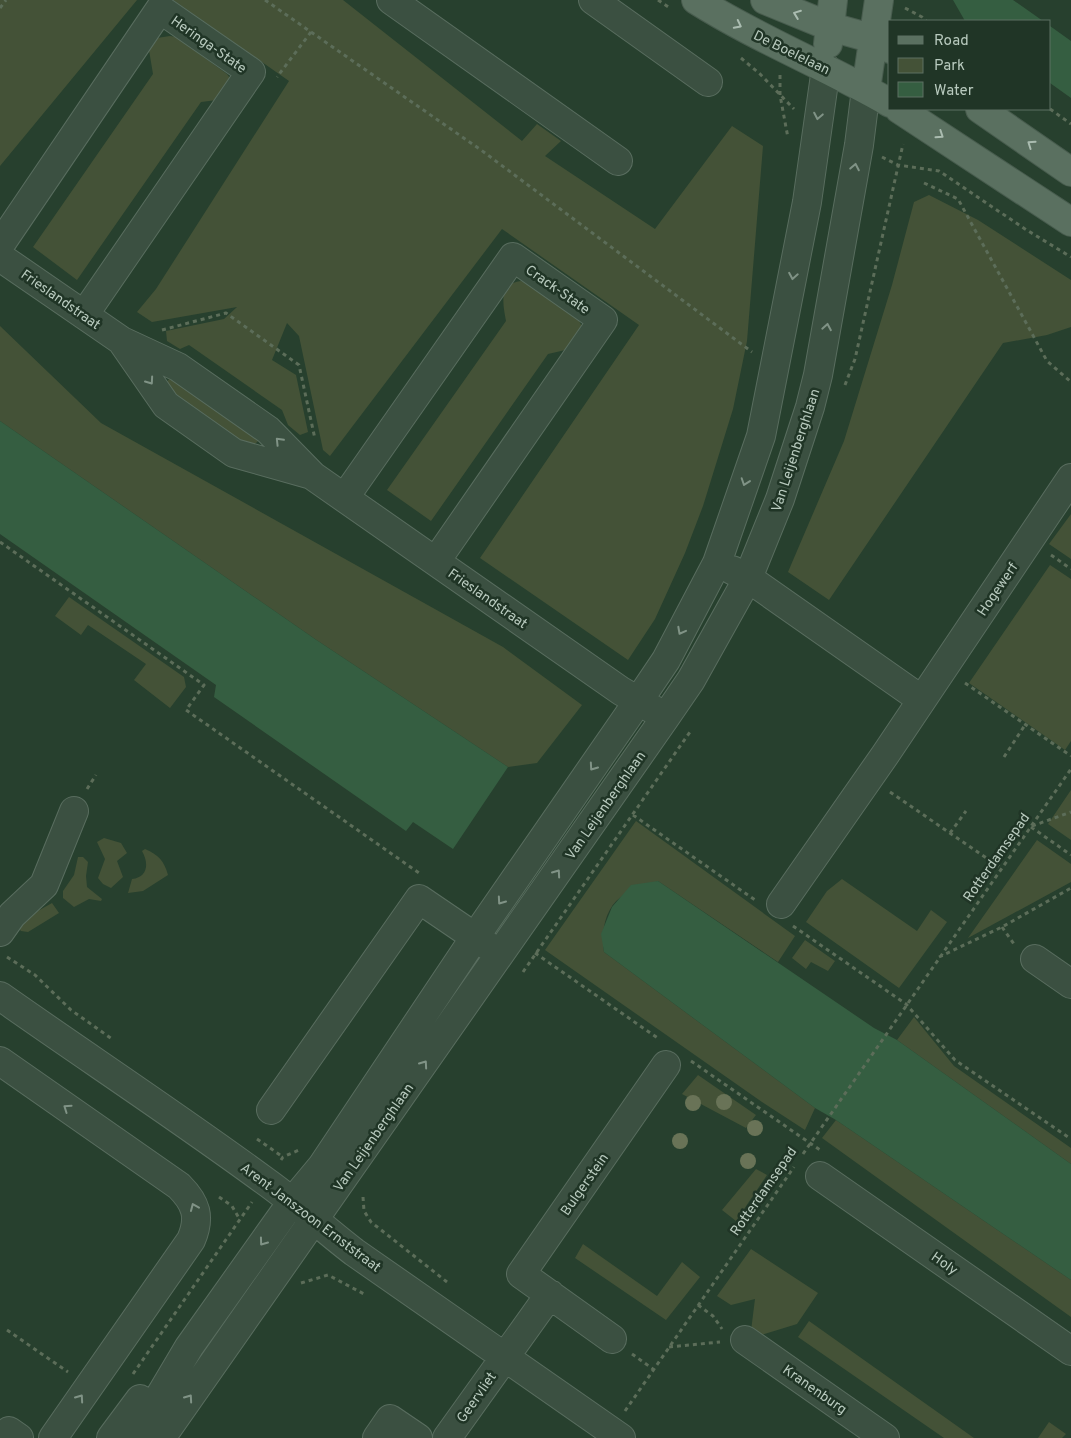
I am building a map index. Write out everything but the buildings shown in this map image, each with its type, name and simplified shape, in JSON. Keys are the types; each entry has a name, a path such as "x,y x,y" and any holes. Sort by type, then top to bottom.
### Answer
{"main road":[{"name":"De Boelelaan","path":"696,0 737,25 826,68 888,102"},
{"path":"765,0 831,27 882,44"},
{"name":"Van Leijenberghlaan","path":"826,68 833,0"},
{"path":"866,90 882,44 880,0"},
{"path":"901,110 1071,222"},
{"path":"981,110 1071,172"}],"street":[{"path":"391,0 618,161"},
{"path":"593,0 708,82"},
{"name":"Heringa-State","path":"0,245 160,9 251,72 84,315"},
{"name":"Van Leijenberghlaan","path":"161,1438 280,1267 316,1219 332,1173 475,937 666,660 717,563 763,426 807,202 826,68"},
{"name":"Van Leijenberghlaan","path":"134,1438 189,1347 292,1202 332,1173 506,946 691,680 748,578 780,499 818,376 859,145 866,90"},
{"name":"Frieslandstraat","path":"0,257 122,341 178,367 268,430 327,485 621,691 639,700 666,718"},
{"name":"Crack-State","path":"327,485 513,257 603,320 436,561"},
{"name":"Frieslandstraat","path":"122,341 166,405 234,453 327,485"},
{"name":"Hogewerf","path":"777,910 870,778 1071,478"},
{"path":"717,563 748,578 922,700"},
{"path":"0,932 12,915 44,884 74,811"},
{"path":"270,1110 419,899 475,937 506,946"},
{"path":"1035,959 1071,984"},
{"name":"Arent Janszoon Ernststraat","path":"0,996 267,1182 316,1219 335,1238 616,1435"},
{"name":"Bulgerstein","path":"612,1339 522,1274 670,1054"},
{"path":"0,1061 179,1186 194,1204 198,1215 197,1227 191,1240 53,1438"},
{"name":"Holy","path":"824,1165 1071,1351"},
{"path":"505,1356 550,1294"},
{"name":"Kranenburg","path":"745,1340 885,1438"},
{"name":"Van Leijenberghlaan","path":"111,1438 150,1386 189,1347"},
{"name":"Geervliet","path":"447,1438 505,1356"},
{"path":"377,1438 390,1419 418,1438"}],"path":[{"path":"0,8 6,0"},
{"path":"265,0 481,150 757,356"},
{"path":"251,72 278,78 312,32"},
{"path":"741,58 780,95"},
{"path":"1051,110 1071,124"},
{"path":"788,135 788,142"},
{"path":"898,165 939,170 1025,229 1071,257"},
{"path":"924,183 958,199 1047,361 1071,382"},
{"path":"160,331 226,313 299,365 327,485"},
{"path":"0,542 204,685 186,710 404,863"},
{"path":"944,668 1071,756"},
{"path":"1004,757 1025,725"},
{"name":"Rotterdamsepad","path":"616,1435 668,1347 1071,769"},
{"path":"870,778 1001,868"},
{"path":"950,833 966,811"},
{"path":"1031,827 1071,812"},
{"path":"633,814 777,910 906,1004 955,1060 1071,1139"},
{"path":"1031,827 1071,855"},
{"name":"Rotterdamsepad","path":"939,957 1002,927 1071,888"},
{"path":"506,946 811,1144 824,1165"},
{"path":"0,952 34,976 72,1010 119,1044"},
{"path":"255,1138 283,1157"},
{"path":"300,1150 363,1193 364,1211 371,1222 448,1282"},
{"path":"128,1382 240,1220 232,1206"},
{"path":"280,1267 303,1284 328,1275 368,1297"},
{"path":"698,1305 713,1316 725,1332 736,1334 745,1340"},
{"path":"7,1330 88,1386"},
{"path":"668,1347 745,1340"}],"green space":[{"path":"0,0 137,0 0,166"},
{"path":"173,0 343,0 522,141 537,124 561,141 545,156 655,229 732,126 763,146 747,341 733,409 703,506 685,553 655,619 628,660 480,558 639,325 502,229 330,456 323,450 299,336 287,323 272,360 296,375 308,432 300,435 288,425 282,410 189,345 180,349 167,341 166,331 224,319 237,307 152,322 137,312 156,289 289,81"},
{"path":"176,37 227,74 233,82 225,99 201,102 77,280 33,247 153,74 149,50 157,38"},
{"path":"929,195 978,220 1071,280 1071,327 1047,335 1003,343 829,600 788,572 844,441 892,285 914,202"},
{"path":"521,281 578,319 585,332 574,348 548,354 431,521 387,490 506,321 503,302 505,290 514,283"},
{"path":"0,326 101,423 503,647 582,705 537,763 508,767 315,639 0,421"},
{"path":"171,376 259,440 251,448 170,398 165,385"},
{"path":"1071,514 1071,559 1049,544"},
{"path":"1050,565 1071,579 1071,741 1065,750 969,683"},
{"path":"69,597 184,677 186,687 170,708 134,680 146,664 88,625 81,635 55,616"},
{"path":"1071,790 1071,840 1048,824"},
{"path":"636,821 795,936 778,962 658,881 629,892 615,902 605,922 604,952 815,1108 805,1130 545,950"},
{"path":"104,838 121,843 127,853 117,861 123,877 111,888 103,884 98,878 105,859 97,842"},
{"path":"1037,840 1071,864 1071,882 968,938"},
{"path":"145,849 160,859 168,875 143,891 128,893 132,879 137,878 146,869 146,860 142,851"},
{"path":"78,857 83,857 88,862 87,887 102,899 101,901 89,899 74,907 63,898 63,891 74,875"},
{"path":"842,879 917,931 931,910 947,922 899,988 806,922 827,891"},
{"path":"52,903 59,913 28,932 21,931 17,926 20,921"},
{"path":"805,940 835,961 828,971 811,962 806,969 792,958"},
{"path":"914,1017 954,1066 1071,1148 1071,1164 897,1040"},
{"path":"698,1075 756,1115 746,1128 682,1094"},
{"path":"836,1120 1071,1280 1071,1317 822,1138"},
{"path":"756,1169 767,1175 736,1221 722,1210"},
{"path":"583,1244 657,1296 682,1262 700,1277 666,1320 575,1258"},
{"path":"751,1249 818,1293 797,1324 758,1336 751,1331 755,1299 731,1305 717,1296"},
{"path":"809,1321 974,1438 944,1438 798,1337"},
{"path":"1049,1422 1066,1434 1062,1438 1038,1438"}],"water":[{"path":"953,0 1013,0 1042,20 964,20"},
{"path":"1051,27 1071,41 1071,98 1051,84"},
{"path":"0,421 315,639 508,767 453,849 413,822 406,831 214,697 216,685 0,534"},
{"path":"658,881 874,1028 897,1040 1071,1164 1071,1280 836,1120 815,1108 604,952 601,934 612,907 631,885"}]}
